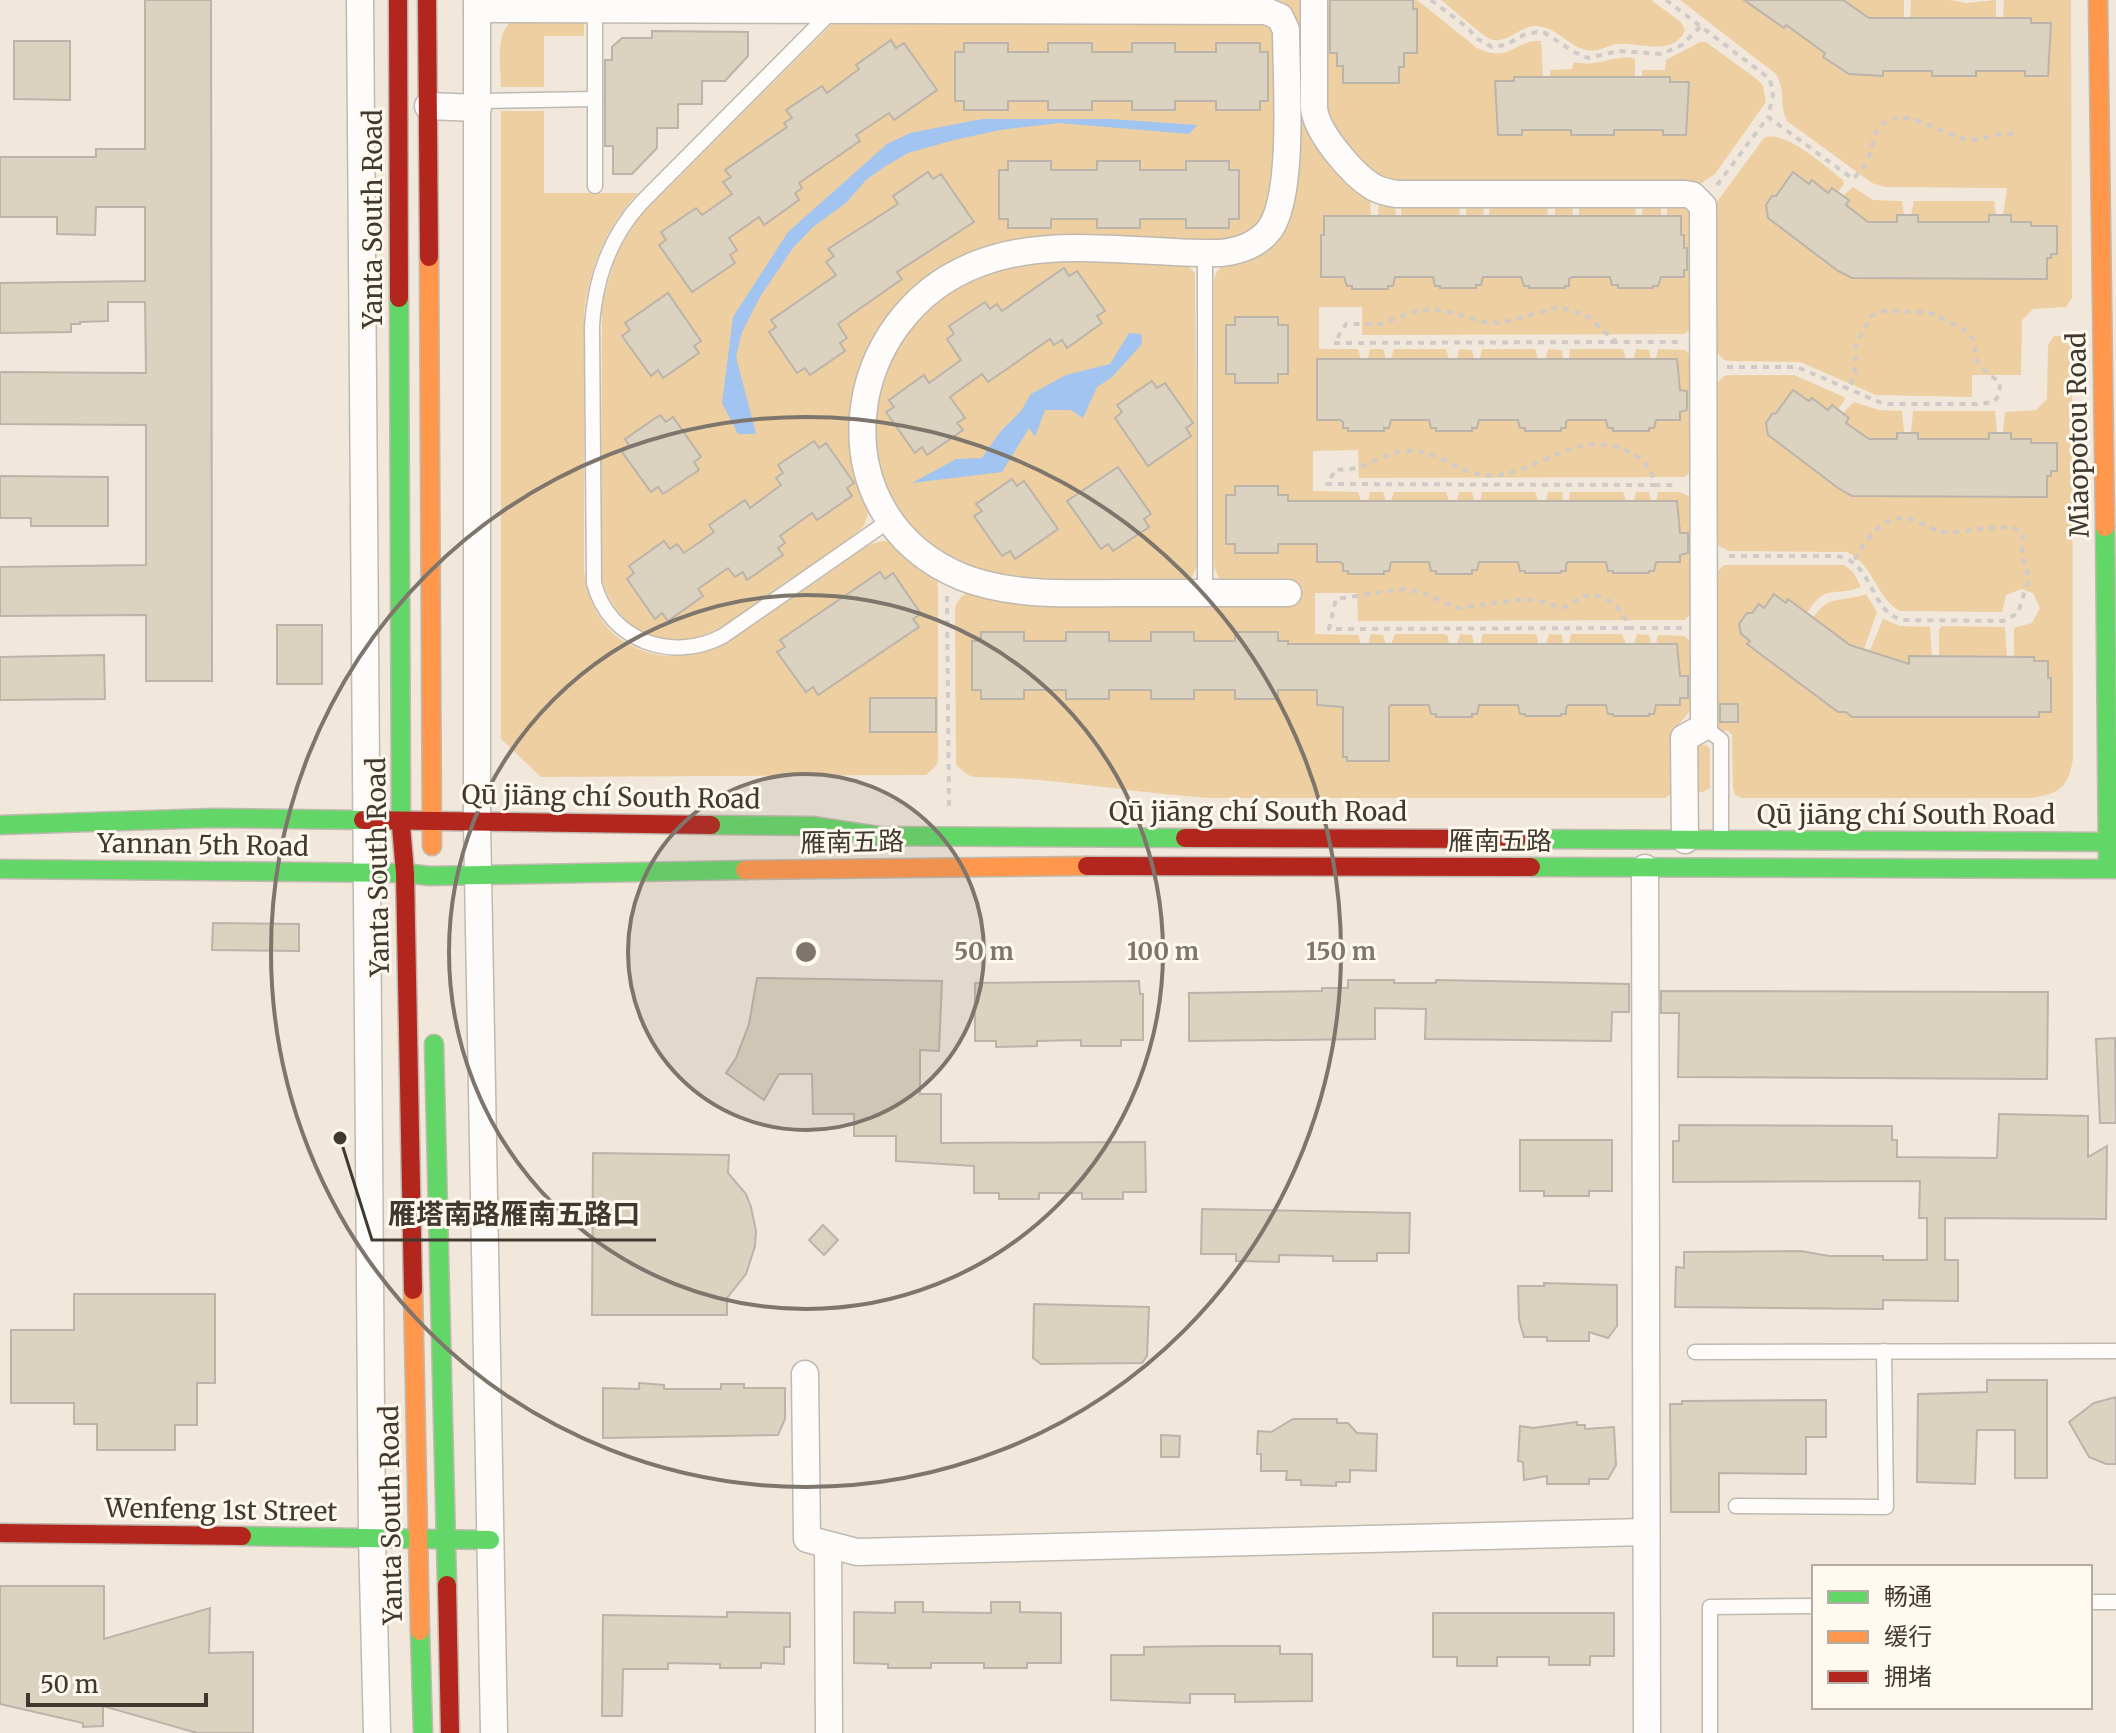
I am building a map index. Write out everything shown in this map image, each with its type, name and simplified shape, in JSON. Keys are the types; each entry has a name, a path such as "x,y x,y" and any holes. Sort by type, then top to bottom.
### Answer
{"main road":[{"name":"Yanta South Road","path":"398,0 401,820 405,873 423,1733"},
{"name":"Yanta South Road","path":"427,0 431,884"},
{"name":"Miaopotou Road","path":"2098,0 2112,869"},
{"name":"Yannan 5th Road","path":"0,825 122,819 401,820"},
{"name":"Qū jiāng chí South Road","path":"401,820 812,826 878,836 949,837 2112,842"},
{"name":"雁南五路","path":"405,873 431,884 479,875 957,866 2112,869"},
{"name":"Yannan 5th Road","path":"0,869 405,873"},
{"name":"Yanta South Road","path":"434,1033 450,1733"},
{"name":"Wenfeng 1st Street","path":"0,1533 490,1540"}],"street":[{"path":"360,0 372,1537 377,1733"},
{"path":"1314,0 1314,108 1317,123 1362,178 1378,190 1397,194 1685,194 1698,199 1704,213 1704,727 1684,738 1685,840"},
{"path":"494,1733 477,821 477,5 595,10 1273,12 1284,23 1286,30 1286,169 1281,205 1270,228 1255,243 1231,252 1205,254 1071,249 1022,252 969,267 924,295 901,318 885,341 872,370 864,401 862,433 866,465 876,496 890,520 920,552 947,570 976,582 1024,592 1288,593"},
{"path":"428,106 478,104"},
{"path":"361,112 398,112"},
{"path":"1645,868 1647,1733"},
{"path":"805,1374 807,1539 857,1552 1646,1532"},
{"path":"828,1545 829,1733"}],"lane":[{"path":"595,10 595,186"},
{"path":"831,11 641,203 622,226 608,252 595,296 592,326 594,583 611,619 626,632 657,646 691,647 723,636 890,520"},
{"path":"478,104 595,99"},
{"path":"1205,254 1205,593"},
{"path":"1704,727 1721,740 1721,840"},
{"path":"1736,1506 1886,1507 1884,1351"},
{"path":"1695,1352 2116,1351"},
{"path":"2092,1602 2116,1602"},
{"path":"1710,1733 1710,1607 1812,1606"}],"path":[{"path":"1431,0 1468,28 1476,38 1492,47 1514,42 1523,35 1545,33 1588,58 1618,51 1662,54 1682,45 1701,26"},
{"path":"1666,0 1770,79 1773,95 1768,117 1716,186 1698,199"},
{"path":"1768,117 1853,179 1867,162 1877,131 1893,120 1916,120 1962,139 1985,139 2009,132 2020,136"},
{"path":"1616,342 1586,315 1559,307 1512,321 1492,323 1443,310 1422,310 1381,324 1346,324 1334,343 1616,342 1797,367 1848,390 1884,404 1994,402 1999,395 2000,383 1977,361 1973,339 1963,329 1928,312 1883,311 1871,316 1856,345 1855,374 1848,390"},
{"path":"1656,485 1649,468 1635,454 1618,447 1597,444 1575,446 1525,469 1495,475 1466,473 1425,452 1397,452 1352,469 1336,469 1327,484 1515,485 1656,485 1704,485"},
{"path":"1704,556 1837,556 1854,560 1890,615 1902,620 2003,621 2018,613 2028,586 2028,571 2022,556 2023,534 2014,528 1946,532 1911,520 1893,520 1875,530 1854,560"},
{"path":"947,570 949,837"},
{"path":"1630,628 1619,608 1596,596 1583,597 1562,608 1538,600 1516,600 1461,609 1421,592 1402,589 1336,599 1329,629 1704,629"}],"shaded area":[{"path":"511,0 1302,0 1305,113 1370,198 1371,216 1378,216 1379,202 1395,205 1396,216 1401,216 1401,204 1459,205 1460,216 1466,216 1466,204 1483,205 1484,216 1489,216 1490,204 1547,205 1548,216 1555,216 1555,204 1572,205 1573,216 1579,216 1579,204 1635,204 1636,216 1642,216 1643,204 1661,205 1661,216 1667,216 1667,204 1679,203 1693,212 1693,326 1685,334 1362,335 1362,307 1319,307 1319,349 1358,349 1361,359 1368,358 1370,349 1383,349 1386,359 1391,358 1394,349 1446,349 1449,359 1457,358 1459,349 1472,350 1474,359 1480,358 1482,349 1535,349 1538,359 1546,358 1548,349 1562,350 1563,359 1569,358 1570,349 1623,349 1626,359 1634,358 1636,349 1649,350 1651,359 1656,358 1658,349 1685,350 1693,358 1693,469 1685,477 1359,478 1358,450 1313,451 1313,491 1358,492 1361,501 1368,501 1370,492 1383,492 1386,501 1391,501 1394,492 1446,492 1449,501 1457,501 1459,492 1472,492 1474,501 1480,501 1482,492 1535,492 1538,501 1546,501 1548,492 1562,492 1563,501 1569,501 1570,492 1623,492 1626,501 1634,501 1636,492 1649,492 1651,501 1656,501 1658,492 1677,492 1689,497 1693,501 1693,612 1685,620 1358,621 1357,593 1315,593 1315,634 1358,635 1361,644 1368,644 1371,634 1383,635 1386,644 1391,644 1395,634 1445,634 1449,644 1457,644 1460,634 1472,635 1474,644 1480,644 1483,634 1534,634 1538,644 1546,644 1549,634 1562,635 1563,644 1569,644 1571,634 1622,634 1626,644 1634,644 1637,634 1649,635 1651,644 1656,644 1658,635 1685,636 1693,644 1692,708 1676,728 1674,792 1665,798 1209,798 974,777 956,765 955,610 965,594 971,591 1226,584 1219,579 1214,566 1214,280 1228,261 1269,243 1292,19"},
{"path":"1323,0 1417,0 1477,48 1488,52 1505,52 1532,41 1541,41 1543,77 1550,77 1550,70 1572,69 1574,62 1628,58 1635,59 1635,77 1642,77 1642,70 1665,70 1666,60 1700,42 1706,42 1758,80 1763,86 1766,102 1715,174 1700,184 1397,185 1375,177 1325,120"},
{"path":"1441,0 1651,0 1681,22 1685,30 1679,39 1664,46 1617,44 1594,51 1580,48 1550,30 1536,26 1496,40 1486,37"},
{"path":"1680,0 1904,0 1904,18 1910,19 1911,0 1966,3 1996,0 1996,18 2003,19 2004,0 2071,0 2072,298 2066,307 2033,309 2022,320 2021,375 1972,375 1972,397 1876,395 1800,362 1729,361 1716,352 1716,203 1764,138 1783,139 1816,158 1843,180 1844,184 1838,192 1843,196 1853,187 1873,200 1902,201 1904,215 1911,215 1914,201 1994,201 1996,215 2003,215 2007,188 1884,187 1872,183 1787,121 1776,74"},
{"path":"584,19 584,36 544,36 544,87 501,87 501,42 503,33 513,20"},
{"path":"835,21 1274,22 1277,159 1264,222 1238,241 1034,242 881,332 870,507 864,526 721,627 692,638 674,640 657,637 628,622 616,609 601,575 602,302 617,252 640,216"},
{"path":"501,111 544,111 544,193 638,193 617,219 602,247 584,310 584,571 588,592 602,620 616,636 648,652 669,656 690,655 710,649 749,628 867,546 886,541 899,546 915,557 938,581 938,758 937,765 926,775 541,777 501,739"},
{"path":"1021,261 1178,261 1185,263 1195,273 1197,566 1185,584 1043,585 990,577 930,549 889,503 870,431 890,350 947,289"},
{"path":"2054,336 2066,336 2072,345 2073,758 2066,782 2056,791 2031,798 1742,798 1735,795 1732,735 1728,731 1719,731 1715,724 1716,573 1724,565 1844,565 1853,572 1861,587 1824,595 1805,617 1811,621 1829,602 1866,594 1877,612 1864,649 1870,650 1883,619 1900,626 1930,627 1932,660 1939,661 1939,629 1942,626 2005,627 2007,660 2014,661 2014,628 2032,623 2040,608 2033,593 2022,589 2006,595 2002,612 1900,611 1885,598 1863,565 1847,552 1729,551 1719,546 1716,541 1716,384 1729,375 1794,375 1844,397 1838,409 1843,413 1854,402 1879,410 1902,411 1904,433 1911,433 1913,411 1995,411 1997,432 2003,433 2005,412 2036,410 2047,399 2048,345"},
{"path":"1696,745 1706,745 1710,749 1710,788 1703,792 1696,792"}],"water":[{"path":"982,119 1111,119 1197,125 1189,134 1059,123 1000,130 908,153 884,167 866,180 846,203 813,227 793,248 760,297 742,332 736,357 756,434 738,434 722,403 733,317 788,232 887,144 910,133"},
{"path":"1129,333 1141,334 1142,344 1111,378 1097,387 1083,418 1071,410 1045,410 1035,437 1029,428 1002,472 912,483 956,459 982,458 1031,394 1066,375 1110,364"}],"building":[{"path":"145,0 211,0 212,681 146,681 146,615 0,616 0,567 146,565 146,425 0,424 0,372 146,373 145,302 108,302 108,321 71,324 71,332 0,333 0,283 145,281 145,207 96,207 95,235 57,234 57,217 0,217 0,157 96,157 96,149 145,149"},
{"path":"1330,0 1413,0 1413,9 1417,9 1417,53 1404,53 1404,67 1399,67 1399,83 1343,83 1343,66 1337,66 1337,53 1330,53"},
{"path":"1744,0 1843,0 1869,18 2031,18 2031,23 2051,23 2048,76 2025,76 2025,71 1976,71 1976,76 1932,76 1932,71 1883,71 1883,76 1849,74 1823,57 1825,53 1786,25 1784,28"},
{"path":"652,31 748,32 748,56 725,81 702,81 702,104 678,104 678,128 657,128 657,148 632,174 613,174 613,146 605,146 605,60 612,60 612,47 622,38 652,38"},
{"path":"891,40 896,48 904,43 937,90 894,120 889,113 856,135 860,141 799,183 802,188 795,193 799,200 764,225 759,217 729,238 737,250 730,255 735,263 692,292 659,245 666,240 661,232 696,208 702,215 732,194 723,182 731,177 725,170 787,127 784,123 792,118 786,110 822,86 827,93 859,69 856,65"},
{"path":"14,41 70,41 70,100 14,99"},
{"path":"964,43 1008,43 1008,52 1048,52 1048,43 1092,43 1092,52 1132,52 1132,43 1175,43 1175,52 1216,52 1216,43 1260,43 1260,52 1268,52 1268,101 1260,101 1260,110 1216,110 1216,101 1175,101 1175,110 1132,110 1132,101 1092,101 1092,110 1048,110 1048,101 1008,101 1008,110 964,110 964,101 955,101 955,52 964,52"},
{"path":"1514,77 1670,77 1670,82 1689,82 1686,135 1663,135 1663,130 1614,130 1614,135 1571,135 1571,130 1522,130 1522,135 1498,135 1495,81 1514,81"},
{"path":"1008,161 1051,161 1051,170 1097,170 1097,161 1140,161 1140,170 1186,170 1186,161 1229,161 1229,170 1239,170 1239,219 1229,219 1229,228 1186,228 1186,219 1140,219 1140,228 1097,228 1097,219 1051,219 1051,228 1008,228 1008,219 999,219 999,170 1008,170"},
{"path":"928,172 933,179 941,174 974,222 897,272 902,279 838,324 847,338 840,343 845,351 810,375 805,368 797,373 769,332 776,327 771,320 836,275 826,262 834,256 828,249 898,204 893,196"},
{"path":"1793,172 1809,184 1812,180 1828,193 1832,188 1849,200 1846,205 1868,222 1897,222 1897,215 1918,215 1918,222 1989,222 1989,215 2011,215 2011,222 2057,226 2057,254 2047,258 2047,279 1852,278 1838,271 1768,218 1766,205"},
{"path":"1324,216 1681,216 1681,235 1684,235 1684,248 1687,248 1687,270 1684,270 1684,277 1661,277 1658,286 1653,288 1618,288 1618,285 1612,285 1610,277 1572,277 1565,288 1529,288 1524,286 1521,277 1483,277 1481,285 1476,285 1476,288 1440,288 1435,286 1433,277 1395,277 1393,286 1388,286 1388,289 1352,289 1352,286 1347,286 1344,277 1321,277"},
{"path":"1064,268 1069,276 1077,271 1105,311 1097,316 1102,323 1067,348 1062,340 1054,345 1050,339 988,382 982,374 950,397 965,418 957,423 963,430 927,455 922,447 915,453 886,412 894,407 889,400 924,375 929,383 961,360 947,339 954,334 949,326 985,302 990,309 997,304 1002,311"},
{"path":"668,293 701,341 694,346 699,353 663,378 658,370 651,376 622,336 630,330 625,323"},
{"path":"1235,317 1278,317 1278,325 1288,325 1288,374 1278,374 1278,383 1235,383 1235,374 1226,374 1226,325 1235,325"},
{"path":"1317,359 1677,359 1680,390 1687,391 1687,410 1680,412 1680,420 1656,420 1654,428 1649,428 1649,431 1613,431 1613,428 1608,428 1606,420 1568,420 1566,428 1561,428 1561,431 1525,431 1525,428 1520,428 1518,420 1479,420 1477,428 1472,428 1472,431 1436,431 1436,428 1431,428 1429,420 1391,420 1389,428 1384,428 1384,431 1348,431 1340,420 1317,420"},
{"path":"1152,381 1157,388 1165,383 1193,423 1186,428 1191,436 1148,466 1115,418 1122,412 1117,405"},
{"path":"1793,390 1809,401 1812,398 1828,410 1832,405 1849,418 1846,423 1869,439 1897,439 1897,433 1918,433 1918,439 1989,439 1989,433 2011,433 2011,439 2057,443 2057,471 2051,471 2051,476 2047,476 2047,497 1852,496 1768,435 1766,423"},
{"path":"660,415 666,422 673,417 701,457 694,462 699,470 663,494 658,487 651,492 622,452 630,447 625,439"},
{"path":"814,441 819,448 826,443 854,483 847,488 852,496 817,520 812,513 780,536 785,543 778,548 783,555 747,580 743,572 735,577 728,568 698,589 703,596 668,621 662,613 655,619 627,579 634,573 629,566 664,541 670,549 677,544 684,553 714,532 709,525 745,500 750,508 781,485 776,478 783,473 778,465"},
{"path":"1118,467 1151,514 1144,519 1149,527 1113,551 1108,544 1101,549 1067,501"},
{"path":"0,476 108,477 108,526 31,526 31,518 0,518"},
{"path":"1012,479 1017,486 1024,481 1058,529 1015,559 1010,551 1002,556 974,516 982,511 976,504"},
{"path":"1235,486 1278,486 1278,495 1288,495 1288,501 1677,501 1680,533 1688,533 1688,553 1680,555 1680,562 1656,562 1654,571 1649,573 1613,573 1608,571 1606,562 1568,562 1566,571 1561,573 1525,573 1520,571 1518,562 1479,562 1472,574 1436,574 1436,571 1431,571 1429,562 1391,562 1389,571 1384,571 1384,574 1348,574 1348,571 1343,571 1340,562 1317,562 1317,544 1278,544 1278,553 1235,553 1235,544 1226,544 1226,495 1235,495"},
{"path":"880,572 885,579 893,573 921,614 913,619 919,627 818,695 813,687 806,692 777,652 785,647 780,640"},
{"path":"1774,594 1786,603 1788,599 1850,645 1909,664 1909,656 2034,657 2034,661 2048,661 2051,712 2039,712 2039,717 1852,717 1846,712 1838,712 1747,644 1750,641 1741,634 1739,624 1747,613 1752,613 1759,604 1764,608"},
{"path":"277,625 322,625 322,684 277,684"},
{"path":"981,632 1024,632 1024,641 1066,641 1066,632 1109,632 1109,641 1151,641 1151,632 1194,632 1194,641 1235,641 1235,632 1278,632 1278,641 1288,641 1288,644 1677,644 1680,676 1688,676 1688,698 1680,698 1680,705 1656,705 1654,714 1649,716 1613,716 1608,714 1606,705 1568,705 1566,714 1561,716 1525,716 1520,714 1518,705 1479,705 1477,714 1472,714 1472,717 1436,717 1436,714 1431,714 1429,705 1391,705 1389,761 1347,761 1347,757 1343,757 1343,707 1317,705 1317,690 1278,690 1278,699 1235,699 1235,690 1194,690 1194,699 1151,699 1151,690 1109,690 1109,699 1066,699 1066,690 1024,690 1024,699 981,699 981,690 972,690 972,641 981,641"},
{"path":"104,655 105,699 0,700 0,657"},
{"path":"870,698 936,698 936,732 870,732"},
{"path":"1720,704 1738,704 1738,722 1720,722"},
{"path":"213,923 299,924 299,951 212,950"},
{"path":"757,978 942,981 939,1051 920,1050 920,1094 941,1094 941,1143 1145,1142 1146,1192 1123,1192 1123,1199 1082,1199 1082,1193 1039,1193 1039,1199 999,1199 999,1193 974,1193 974,1166 896,1161 896,1136 854,1136 854,1114 813,1114 812,1074 779,1074 764,1100 726,1073 736,1058 749,1024"},
{"path":"1348,980 1629,984 1629,1012 1612,1012 1611,1041 1425,1039 1426,1009 1375,1008 1375,1039 1189,1041 1189,993 1322,991 1322,988 1348,988"},
{"path":"1139,981 1140,994 1143,994 1143,1040 1121,1040 1121,1046 1081,1046 1081,1040 1037,1041 1037,1046 996,1047 996,1041 975,1041 975,983"},
{"path":"1661,991 2048,992 2047,1079 1678,1077 1679,1013 1661,1013"},
{"path":"2115,1038 2116,1123 2100,1123 2096,1039"},
{"path":"1999,1114 2088,1116 2088,1157 2107,1146 2106,1219 1945,1218 1945,1260 1958,1260 1958,1301 1883,1300 1883,1309 1675,1307 1676,1267 1684,1268 1684,1252 1801,1251 1829,1256 1883,1256 1883,1260 1927,1260 1927,1218 1919,1218 1920,1181 1673,1182 1673,1141 1679,1141 1679,1125 1892,1126 1892,1140 1897,1140 1897,1157 1997,1158"},
{"path":"1520,1140 1612,1140 1612,1191 1589,1191 1589,1196 1544,1196 1544,1191 1520,1191"},
{"path":"593,1153 729,1155 728,1173 746,1194 756,1231 755,1246 746,1274 727,1298 727,1315 592,1315"},
{"path":"1202,1209 1410,1213 1409,1253 1377,1253 1377,1261 1333,1261 1333,1256 1279,1255 1279,1262 1236,1261 1236,1254 1201,1254"},
{"path":"823,1225 838,1240 824,1255 809,1240"},
{"path":"1544,1283 1617,1285 1617,1326 1608,1338 1589,1332 1589,1341 1547,1341 1547,1337 1524,1337 1519,1320 1518,1286 1544,1286"},
{"path":"74,1294 215,1294 215,1383 197,1383 197,1425 175,1425 175,1450 97,1450 97,1424 74,1424 74,1403 11,1403 11,1330 74,1330"},
{"path":"1034,1304 1149,1307 1147,1356 1142,1363 1041,1364 1033,1358"},
{"path":"1987,1380 2047,1380 2047,1478 2015,1478 2015,1430 1977,1430 1975,1484 1917,1482 1918,1394 1987,1392"},
{"path":"639,1383 664,1385 664,1389 721,1389 721,1384 744,1384 744,1388 785,1388 785,1419 778,1435 603,1438 603,1388 639,1389"},
{"path":"2116,1397 2116,1464 2106,1464 2089,1457 2069,1422 2094,1403"},
{"path":"1826,1400 1826,1437 1806,1437 1806,1474 1719,1473 1719,1512 1671,1512 1670,1404 1682,1404 1682,1401"},
{"path":"1293,1419 1337,1419 1337,1423 1348,1423 1357,1433 1377,1434 1376,1471 1350,1470 1350,1482 1336,1482 1336,1486 1301,1485 1301,1480 1286,1480 1287,1471 1261,1471 1261,1454 1257,1454 1258,1431 1271,1432"},
{"path":"1577,1422 1577,1425 1585,1425 1585,1429 1614,1427 1616,1465 1608,1479 1589,1479 1589,1484 1547,1484 1547,1476 1524,1480 1523,1462 1518,1461 1520,1426 1533,1428"},
{"path":"1161,1435 1180,1436 1179,1457 1161,1457"},
{"path":"0,1586 104,1586 104,1639 210,1608 209,1653 253,1652 253,1733 197,1733 103,1706 103,1726 83,1727 83,1723 0,1704"},
{"path":"895,1602 923,1602 923,1612 991,1613 991,1602 1020,1602 1020,1612 1061,1613 1061,1663 1027,1663 1027,1668 984,1668 984,1663 931,1663 931,1668 888,1668 888,1664 854,1663 854,1612 895,1613"},
{"path":"727,1612 790,1613 790,1647 784,1647 784,1664 761,1663 761,1668 720,1668 720,1664 668,1663 668,1669 623,1669 622,1716 602,1716 603,1615 727,1617"},
{"path":"1433,1613 1614,1613 1614,1656 1590,1656 1590,1665 1549,1665 1549,1657 1497,1657 1497,1666 1457,1666 1457,1657 1433,1657"},
{"path":"1280,1646 1280,1654 1312,1654 1312,1701 1235,1702 1235,1694 1190,1694 1190,1703 1111,1700 1111,1655 1144,1655 1144,1647"}],"traffic: fast":[{"path":"399,298 401,826"},
{"path":"2105,527 2108,866"},
{"path":"0,825 213,818 363,820"},
{"path":"711,825 812,826 878,836 1185,838"},
{"path":"1517,839 2116,842"},
{"path":"1531,867 2116,869"},
{"path":"0,869 405,873 430,876 745,870"},
{"path":"434,1044 447,1585"},
{"path":"242,1536 490,1540"},
{"path":"420,1631 423,1733"}],"traffic: slow":[{"path":"2098,0 2105,527"},
{"path":"429,257 432,846"},
{"path":"745,870 1087,866"},
{"path":"413,1290 420,1631"}],"traffic: jam":[{"path":"398,0 399,298"},
{"path":"427,0 429,257"},
{"path":"363,820 711,825"},
{"path":"401,826 405,873 413,1290"},
{"path":"1185,838 1517,839"},
{"path":"1087,866 1531,867"},
{"path":"0,1533 242,1536"},
{"path":"447,1585 450,1733"}],"place":[{"name":"雁塔南路雁南五路口","path":"340,1138"}]}
